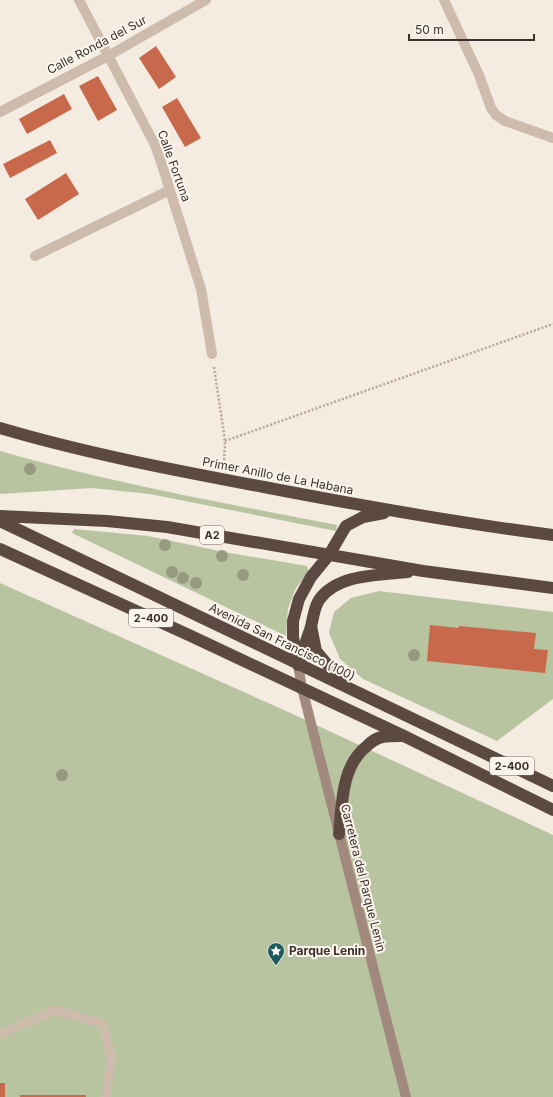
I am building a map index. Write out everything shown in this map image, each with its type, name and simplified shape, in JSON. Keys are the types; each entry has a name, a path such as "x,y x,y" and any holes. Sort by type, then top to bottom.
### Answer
{"highway":[{"name":"Primer Anillo de La Habana","path":"0,428 101,455 221,479 391,511 553,535"},
{"path":"298,665 292,637 293,621 300,599 311,576 329,555 346,526 363,516 391,511"},
{"name":"A2","path":"0,516 107,521 167,527 423,571 553,588"},
{"name":"Avenida San Francisco (100)","path":"0,521 553,786"},
{"name":"2-400","path":"0,549 404,736 553,810"},
{"path":"298,665 315,609 319,601 326,593 337,585 352,580 370,576 423,571"},
{"path":"311,625 316,651 337,676 402,714"},
{"path":"339,834 345,784 354,759 360,751 372,741 382,737 404,736"}],"street":[{"name":"Calle Fortuna","path":"79,0 154,145 170,190 200,289 212,354"},
{"name":"Calle Ronda del Sur","path":"0,112 108,56 206,0"},
{"path":"444,0 479,75 491,108 494,112 505,121 553,138"},
{"path":"35,256 170,190"},
{"name":"Carretera del Parque Lenin","path":"298,665 302,688 406,1097"}],"lane":[{"path":"0,1034 55,1010 103,1024 111,1057 106,1097"}],"path":[{"path":"225,441 553,324"},
{"path":"212,354 225,441 225,460 221,479"}],"green space":[{"path":"0,451 126,483 337,525 336,531 150,494 92,488 0,494"},
{"path":"74,529 148,536 224,552 307,566 309,572 296,588 288,608 286,636 72,533"},
{"name":"Parque Lenin","path":"0,583 286,711 553,835 553,1097 0,1097"},
{"path":"379,591 553,612 553,699 497,741 363,679 340,659 329,633 334,612 351,598"}],"building":[{"path":"156,46 176,77 159,89 139,58"},
{"path":"98,76 117,110 98,121 79,86"},
{"path":"64,94 72,109 27,134 19,119"},
{"path":"177,98 201,138 185,147 162,107"},
{"path":"50,140 57,153 10,178 3,164"},
{"path":"66,173 79,194 38,220 25,199"},
{"path":"430,625 536,633 534,649 548,650 545,673 427,661"},
{"path":"0,1083 5,1083 5,1097 0,1097"},
{"path":"20,1095 86,1095 86,1097 20,1097"}],"place":[{"name":"Parque Lenin","path":"276,966"}]}
